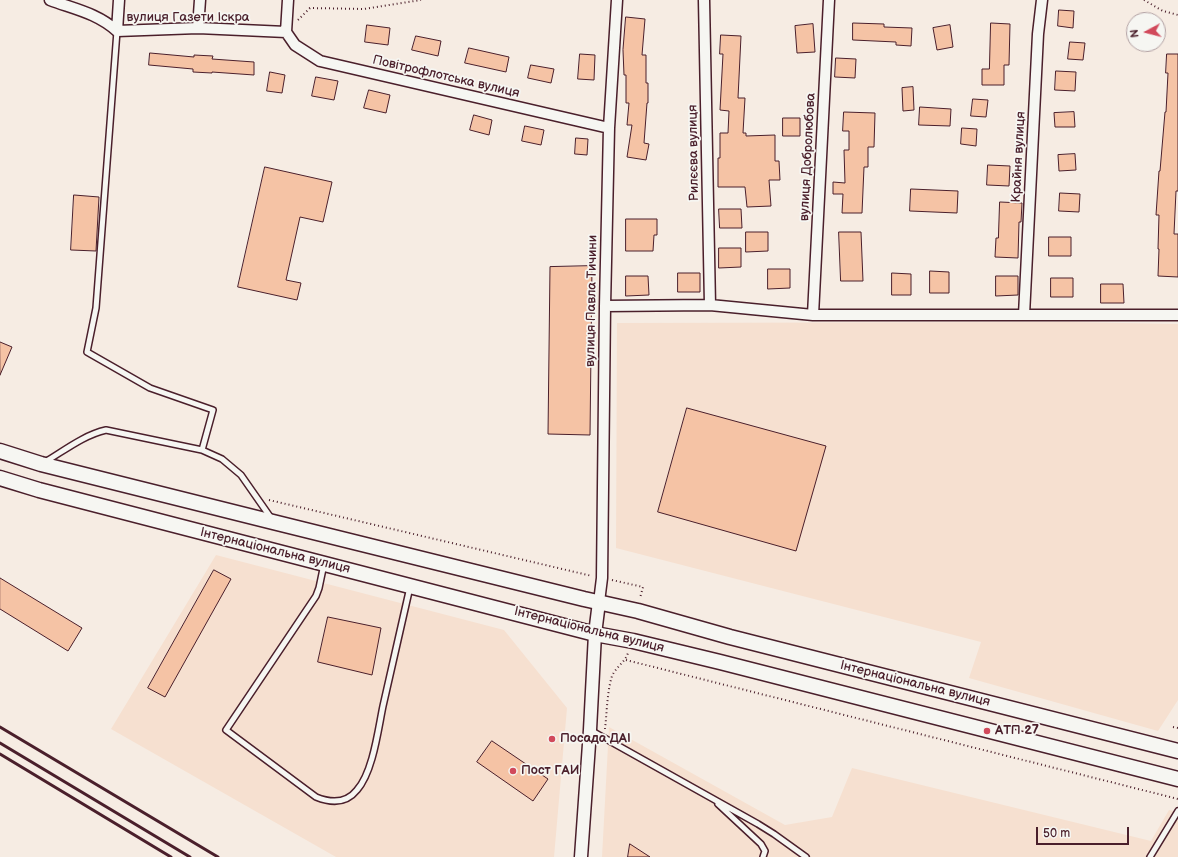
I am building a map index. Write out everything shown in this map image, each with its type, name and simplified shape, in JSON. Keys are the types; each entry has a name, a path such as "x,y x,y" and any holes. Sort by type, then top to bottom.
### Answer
{"main road":[{"name":"Інтернаціональна вулиця","path":"0,451 42,464 273,522 638,611 730,637 1178,751"},
{"name":"Інтернаціональна вулиця","path":"0,478 46,492 595,634 633,641 1178,779"}],"street":[{"name":"вулиця Газети Іскра","path":"50,0 93,15 107,22 117,31 198,28 286,32"},
{"path":"117,31 119,0"},
{"path":"198,28 200,0"},
{"path":"286,32 288,0"},
{"name":"вулиця Павла Тичини","path":"599,602 602,578 605,306 609,128 617,0"},
{"name":"Рилєєва вулиця","path":"704,0 710,305"},
{"name":"вулиця Добролюбова","path":"813,315 828,0"},
{"name":"Крайня вулиця","path":"1024,315 1038,34 1042,0"},
{"name":"Повітрофлотська вулиця","path":"286,32 295,45 320,61 609,128"},
{"path":"605,306 710,305 813,315 1178,315"},
{"path":"580,857 590,730 595,634 599,602"}],"lane":[{"path":"117,31 96,308 88,352 150,388 213,410 202,450"},
{"path":"42,464 82,439 96,432 106,430 202,450 233,466 241,475 273,522"},
{"path":"325,563 316,596 226,730 316,796 324,800 334,802 343,800 356,792 363,782 372,755 410,586"},
{"path":"590,730 711,797 774,834 806,857"},
{"path":"711,797 761,844 765,851 763,857"},
{"path":"1150,857 1178,811"}],"path":[{"path":"286,32 310,8 364,9 421,0"},
{"path":"1144,0 1163,11 1178,15"},
{"path":"257,498 642,586 638,611"},
{"path":"604,738 608,696 612,675 626,660 633,641"},
{"path":"626,660 1178,799"},
{"path":"1173,727 1178,728"}],"shaded area":[{"path":"1068,322 1178,324 1178,700 1158,731 969,678 981,642 616,548 617,323"},
{"path":"216,555 504,630 567,708 554,857 336,857 111,729"},
{"path":"609,727 785,825 832,817 852,768 1151,841 1169,810 1178,812 1178,857 602,857"}],"building":[{"path":"1059,10 1074,11 1073,28 1058,26"},
{"path":"626,17 645,19 642,55 646,55 646,83 648,83 648,103 644,143 649,144 646,160 627,157 632,125 627,125 629,103 626,103 626,75 624,75 623,50"},
{"path":"853,23 884,24 884,27 912,28 911,46 896,45 896,42 853,40"},
{"path":"991,23 1010,24 1009,65 1004,65 1004,85 982,85 982,69 989,69"},
{"path":"813,24 815,52 797,53 795,26"},
{"path":"367,25 390,28 388,45 365,42"},
{"path":"950,25 953,47 937,50 933,28"},
{"path":"721,35 741,36 738,98 745,98 743,133 746,133 746,136 775,135 775,161 779,161 780,180 769,180 771,206 747,207 745,187 718,187 720,133 728,133 729,111 720,110 723,54 720,54"},
{"path":"416,36 441,41 438,56 412,50"},
{"path":"1070,42 1085,43 1083,60 1068,59"},
{"path":"469,48 509,57 506,72 465,63"},
{"path":"150,53 194,57 194,55 213,56 212,59 254,62 254,75 193,72 193,69 149,65"},
{"path":"580,54 595,55 594,80 578,79"},
{"path":"1167,54 1178,54 1178,191 1176,191 1174,234 1178,234 1178,277 1158,276 1159,215 1156,215 1159,171 1166,112 1168,73 1166,73"},
{"path":"836,58 856,59 855,78 835,77"},
{"path":"531,65 554,69 551,83 528,78"},
{"path":"1056,71 1076,72 1075,91 1055,90"},
{"path":"270,72 285,75 282,93 267,91"},
{"path":"316,77 338,81 334,100 312,96"},
{"path":"913,87 914,110 903,111 902,88"},
{"path":"369,90 390,95 386,113 364,108"},
{"path":"973,99 988,100 986,117 971,116"},
{"path":"920,107 951,109 950,126 919,125"},
{"path":"844,112 875,113 874,147 868,147 868,167 864,167 862,213 842,213 843,194 833,194 833,182 845,183 844,150 849,150 849,131 843,131"},
{"path":"1074,112 1075,127 1055,127 1054,113"},
{"path":"474,115 492,120 489,135 470,130"},
{"path":"783,118 800,118 800,136 783,136"},
{"path":"525,126 544,130 541,145 522,141"},
{"path":"962,128 977,129 976,146 961,144"},
{"path":"576,138 588,139 587,155 575,154"},
{"path":"1075,154 1076,170 1059,171 1058,155"},
{"path":"988,165 1010,166 1009,186 987,185"},
{"path":"265,167 332,182 323,222 300,217 286,280 301,283 297,300 238,287"},
{"path":"911,189 958,191 957,213 910,211"},
{"path":"1060,193 1080,194 1079,212 1059,211"},
{"path":"74,195 99,197 96,251 71,250"},
{"path":"1000,202 1022,203 1021,222 1019,222 1018,258 995,257 996,238 998,238"},
{"path":"719,209 741,209 742,228 720,228"},
{"path":"626,219 657,219 657,235 654,235 653,251 626,251"},
{"path":"746,232 768,232 768,251 746,252"},
{"path":"839,232 861,232 863,281 841,281"},
{"path":"1049,237 1071,237 1071,256 1049,256"},
{"path":"719,248 741,248 741,267 719,268"},
{"path":"592,266 590,435 548,434 550,267"},
{"path":"768,269 790,269 790,288 768,289"},
{"path":"930,271 949,272 949,293 930,293"},
{"path":"678,273 700,273 700,292 678,292"},
{"path":"892,273 911,274 911,295 892,295"},
{"path":"626,276 648,276 649,295 626,296"},
{"path":"996,276 1018,276 1018,295 996,296"},
{"path":"1051,278 1073,278 1073,297 1051,297"},
{"path":"1101,284 1123,284 1124,303 1101,303"},
{"path":"0,342 12,347 0,375"},
{"path":"687,408 826,446 796,551 658,512"},
{"path":"214,570 231,579 165,697 148,688"},
{"path":"0,578 82,628 68,651 0,609"},
{"path":"328,617 381,628 372,675 318,662"},
{"name":"Пост ГАИ","path":"492,741 548,779 533,801 477,762"},
{"path":"630,844 650,857 628,857"}],"railway":[{"path":"0,727 218,857"},
{"path":"0,743 190,857"},
{"path":"0,754 171,857"}],"place":[{"name":"АТП 27","path":"987,731"},
{"name":"Посада ДАІ","path":"552,739"},
{"name":"Пост ГАИ","path":"513,771"}]}
